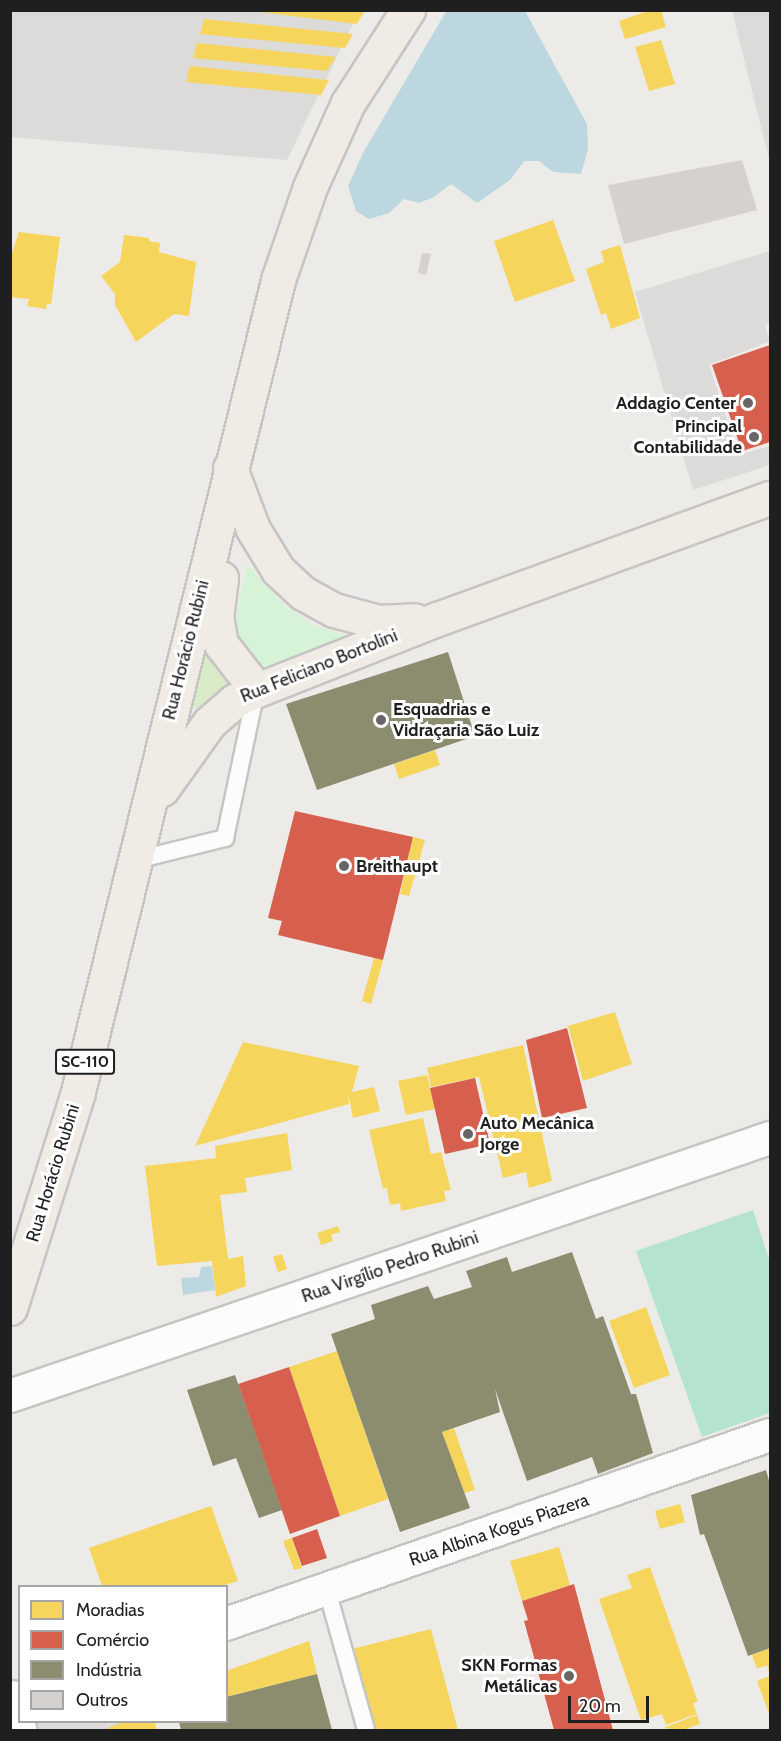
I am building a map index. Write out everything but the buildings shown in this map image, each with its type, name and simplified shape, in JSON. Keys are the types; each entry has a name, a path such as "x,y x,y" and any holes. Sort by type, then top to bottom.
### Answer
{"main road":[{"name":"Rua Horácio Rubini","path":"10,1308 78,1092 278,280 310,187 348,103 408,10"},
{"name":"Rua Feliciano Bortolini","path":"227,483 278,570 303,593 334,610 379,622 437,619"},
{"path":"227,483 226,540 216,616 221,644 256,690"},
{"name":"Rua Feliciano Bortolini","path":"148,813 174,769 209,723 234,701 256,690 437,619 771,498"}],"street":[{"name":"Rua Virgílio Pedro Rubini","path":"10,1396 771,1138"},
{"name":"Rua Albina Kogus Piazera","path":"228,1623 771,1435"},
{"path":"14,1696 18,1719"}],"lane":[{"path":"136,860 225,838 256,690"},
{"path":"327,1590 366,1731"}],"shaded area":[{"path":"10,11 359,11 287,160 11,137"},
{"path":"732,11 770,11 770,163"},
{"path":"770,251 770,322 765,325 770,341 709,365 739,455 770,446 770,465 693,490 635,292"},
{"path":"19,1723 148,1723 151,1730 11,1730"}],"green space":[{"path":"247,564 284,605 313,625 355,638 266,669 249,662 233,632"},
{"path":"206,654 221,659 229,674 228,687 212,703 196,709 187,699 193,662"},
{"path":"753,1210 770,1262 770,1413 702,1437 636,1251"}],"water":[{"path":"447,10 525,11 587,124 588,149 581,174 553,172 539,161 524,161 510,180 477,203 451,184 434,197 419,203 404,199 389,213 369,219 356,211 348,186 364,151"},
{"path":"212,1266 215,1290 183,1295 181,1278 199,1277 201,1267"}],"place":[{"name":"Addagio Center","path":"748,403"},
{"name":"Principal Contabilidade","path":"754,437"},
{"name":"Esquadrias e Vidraçaria São Luiz","path":"381,720"},
{"name":"Breithaupt","path":"344,866"},
{"name":"Auto Mecânica Jorge","path":"468,1134"},
{"name":"SKN Formas Metálicas","path":"569,1676"}]}
